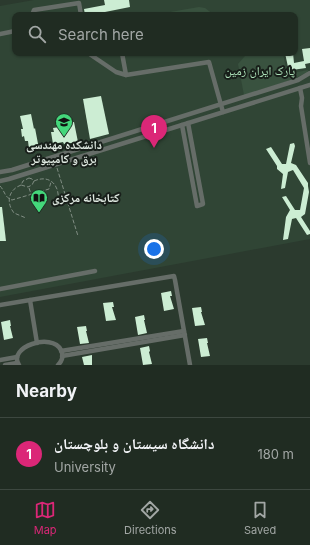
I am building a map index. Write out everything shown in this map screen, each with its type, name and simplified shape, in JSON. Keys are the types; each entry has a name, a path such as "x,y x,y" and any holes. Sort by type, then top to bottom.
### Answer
{"lane":[{"path":"33,12 34,10 79,2 81,12"},
{"path":"0,34 12,32"},
{"path":"92,56 116,72 126,75 209,62 223,112"},
{"path":"123,56 126,75"},
{"path":"310,73 310,78"},
{"path":"0,172 12,170 298,80 310,73"},
{"path":"0,180 9,180 310,85"},
{"path":"300,88 302,98 301,106 308,138 310,162"},
{"path":"182,125 197,206 203,204 188,123"},
{"path":"188,157 194,156"},
{"path":"0,289 95,271"},
{"path":"0,306 174,276 176,280 190,365"},
{"path":"30,300 37,343"},
{"path":"62,353 185,333"},
{"path":"5,365 18,364 17,357 20,351 26,346 37,343 49,342 55,344 62,353"},
{"path":"58,365 62,353"},
{"path":"0,360 17,357"}],"path":[{"path":"56,165 78,236"},
{"path":"26,218 14,214 10,207 9,198 14,188 21,185 25,179 32,179 34,181 43,179 52,182 57,188 59,195 57,205"},
{"path":"29,187 34,181"},
{"path":"0,186 5,196 12,200 49,189 52,182"},
{"path":"21,185 29,187"},
{"path":"29,187 31,194"},
{"path":"59,195 61,197 66,197"}],"shaded area":[{"path":"34,0 310,0 310,239 0,297 0,6"}],"green space":[{"path":"199,7 205,8 210,12 170,12"},
{"name":"پارک ایران زمین","path":"245,56 284,56 287,74 308,70 307,73 285,82 244,95 238,64"}],"building":[{"path":"104,0 129,0 130,7 105,12 84,12 84,9 105,5"},
{"path":"310,48 310,63 305,64 306,68 292,70 292,67 288,67 286,56 293,56 294,63 304,61 302,49"},
{"path":"101,96 109,134 90,139 83,99"},
{"path":"31,114 39,149 35,150 34,148 29,149 28,141 25,141 24,136 22,137 21,129 23,129 20,116"},
{"name":"دانشکده مهندسی برق و کامپیوتر","path":"74,122 78,142 53,144 51,132 54,132 53,128 66,126 66,123"},
{"path":"294,143 295,146 291,163 296,165 308,183 309,192 305,214 301,217 310,231 310,234 307,235 296,218 292,219 288,239 283,240 286,217 290,210 282,197 286,196 295,210 300,210 304,188 293,170 288,172 285,188 281,189 283,174 277,169 277,166 266,149 271,147 282,164 286,164 290,144"},
{"path":"0,207 2,207 6,241 0,241"},
{"path":"171,291 172,296 170,296 174,309 164,311 161,293"},
{"path":"113,302 114,307 112,307 116,320 106,321 103,303"},
{"path":"201,307 205,325 195,326 192,308"},
{"path":"144,315 147,333 138,335 135,317"},
{"path":"10,320 13,338 4,340 1,322"},
{"path":"86,326 89,343 80,344 77,327"},
{"path":"207,338 210,356 201,357 198,339"},
{"path":"149,346 152,364 143,365 140,348"},
{"path":"92,355 92,365 84,365 82,357"}],"place":[{"name":"دانشکده مهندسی برق و کامپیوتر","path":"64,137"},
{"name":"دانشگاه سیستان و بلوچستان","path":"154,148"},
{"name":"کتابخانه مرکزی","path":"39,213"}]}
